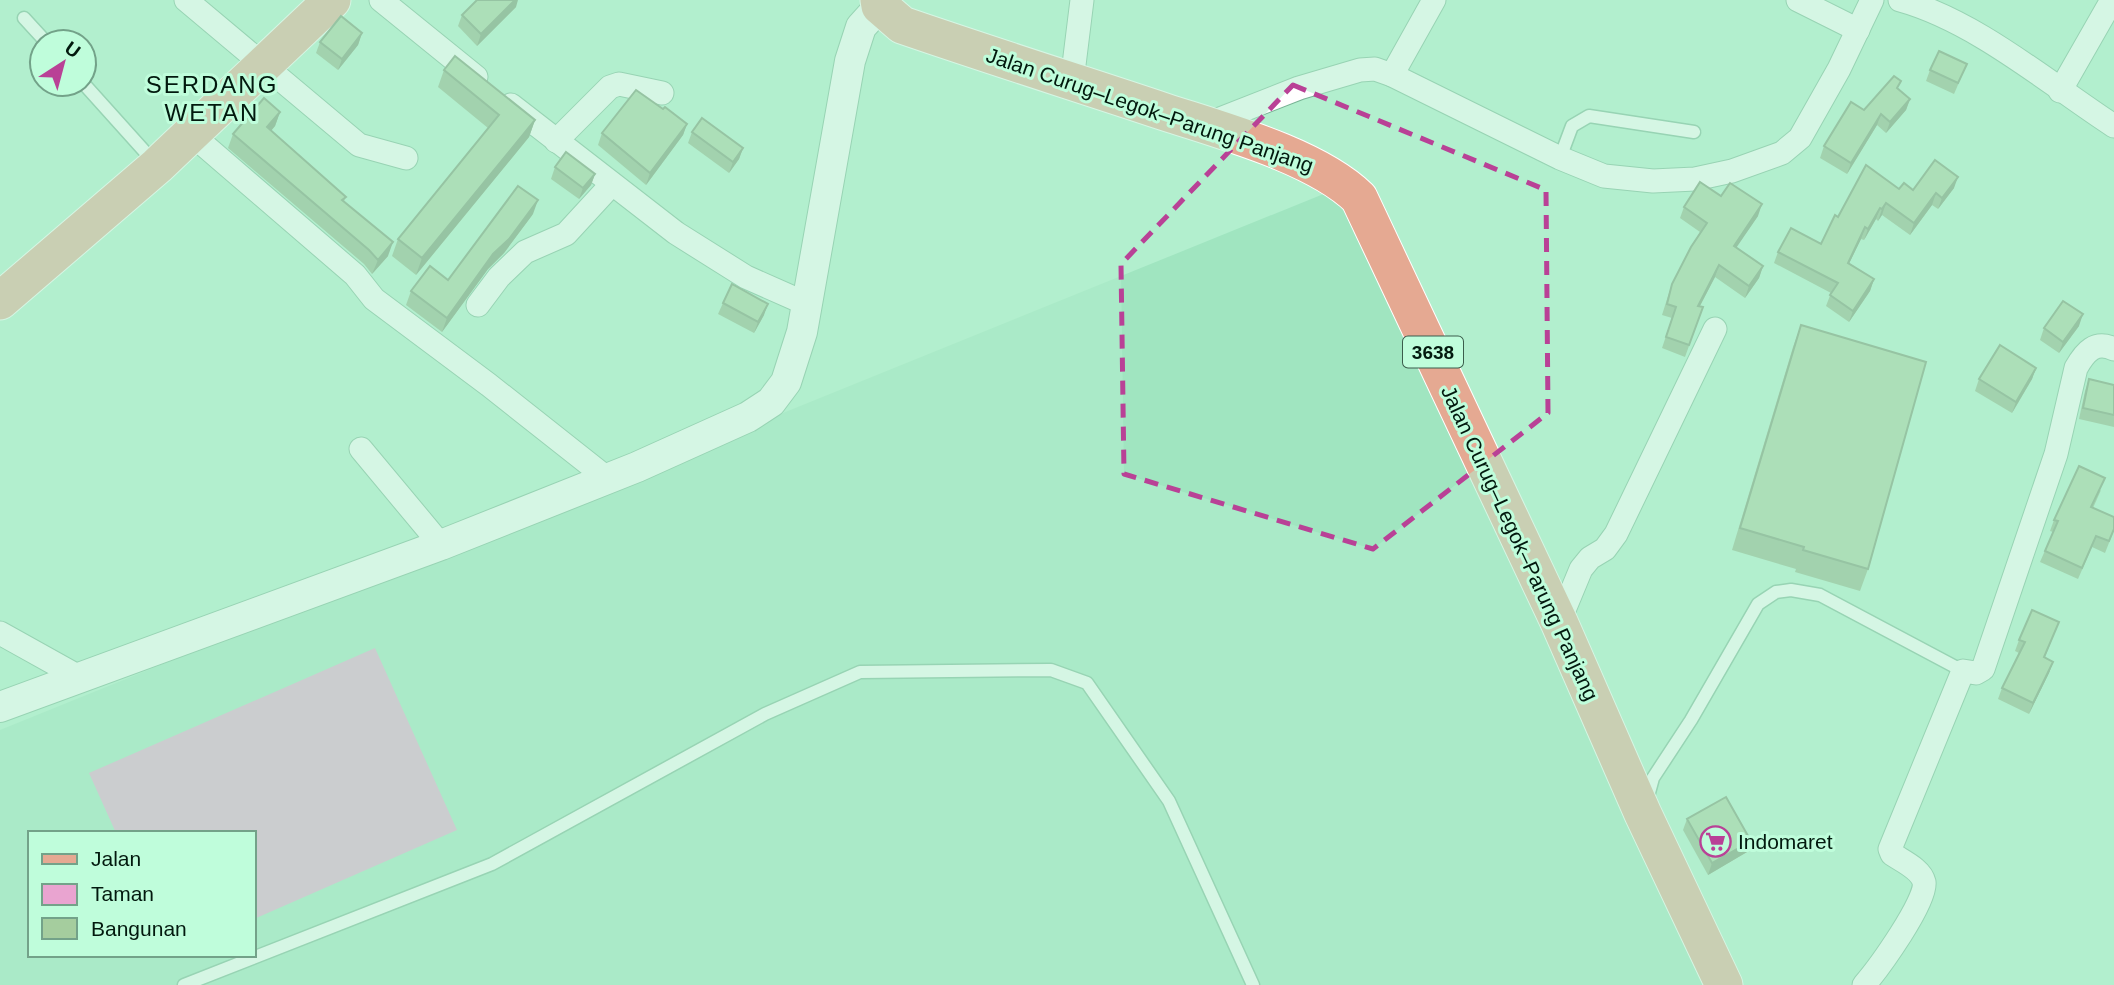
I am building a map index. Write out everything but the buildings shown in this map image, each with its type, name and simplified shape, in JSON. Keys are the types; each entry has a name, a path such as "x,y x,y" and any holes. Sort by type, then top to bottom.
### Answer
{"main road":[{"path":"0,301 157,166 332,0"},
{"name":"Jalan Curug–Legok–Parung Panjang","path":"879,3 902,25 1205,125 1301,161 1333,177 1359,198 1559,622 1643,814 1724,985"}],"street":[{"path":"186,0 359,145 406,158"},
{"path":"381,0 556,141 676,233 746,277 807,304"},
{"path":"1072,81 1082,0"},
{"path":"1392,75 1434,0"},
{"path":"1798,0 1858,30"},
{"path":"1205,125 1299,88 1360,70 1375,69 1560,158 1604,176 1653,181 1732,172 1782,153 1793,146 1808,128 1872,0"},
{"path":"1900,0 1928,8 1999,47 2114,126"},
{"path":"2060,91 2112,0"},
{"path":"0,707 441,545 608,478 748,417 771,402 786,382 795,359 850,61 861,27 879,3"},
{"path":"556,141 610,87 619,84 662,93"},
{"path":"190,133 355,275 373,299 608,478"},
{"path":"478,305 499,277 525,251 566,234 611,184"},
{"path":"1559,622 1581,569 1590,558 1605,549 1623,522 1639,483 1715,329"},
{"path":"1864,985 1878,968 1922,899 1925,884 1921,873 1892,854 1890,849 1963,671 1976,673 1983,669 2056,454 2077,368 2083,355 2092,348 2107,345 2114,349"},
{"path":"361,449 441,545"},
{"path":"0,633 79,677"}],"lane":[{"path":"24,18 33,28"},
{"path":"96,98 157,166"},
{"path":"1560,158 1572,126 1589,116 1694,132"},
{"path":"1643,814 1653,778 1691,720 1758,604 1776,592 1791,590 1820,595 1963,671"},
{"path":"256,957 492,864 765,714 860,671 1051,670 1087,683 1169,801 1253,985"},
{"path":"184,985 255,957"}],"highlighted area":[{"path":"1293,85 1546,190 1548,413 1373,549 1124,474 1121,264"}],"shaded area":[{"path":"1326,193 1364,216 1710,985 0,985 0,730"}],"green space":[{"path":"375,648 457,830 256,918 256,831 115,831 89,773"}],"place":[{"name":"Indomaret","path":"1715,841"}],"district":[{"name":"SERDANG WETAN","path":"212,98"}]}
